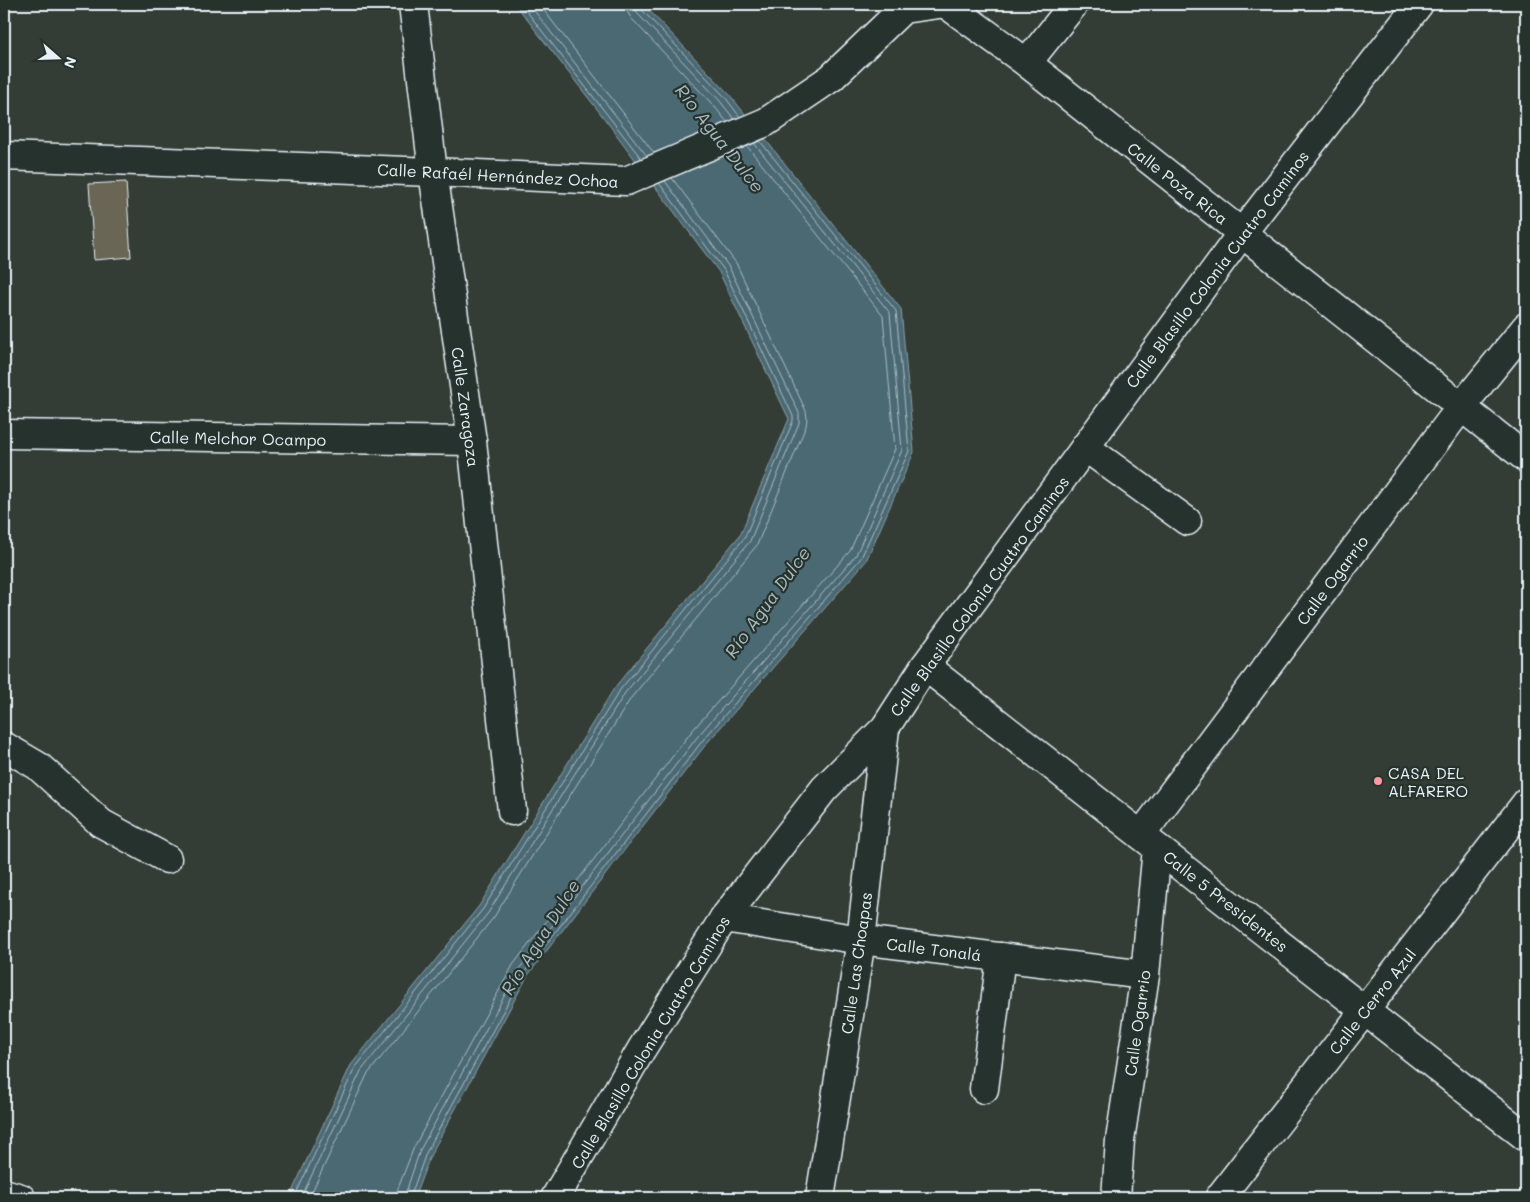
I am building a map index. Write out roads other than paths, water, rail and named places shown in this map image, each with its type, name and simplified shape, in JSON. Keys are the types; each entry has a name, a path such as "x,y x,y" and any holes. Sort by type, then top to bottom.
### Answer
{"street":[{"name":"Calle Zaragoza","path":"413,4 434,172 472,441 512,811"},
{"name":"Calle Rafaél Hernández Ochoa","path":"4,156 626,181 766,122 831,78 903,9 939,4"},
{"name":"Calle Poza Rica","path":"946,4 1027,63 1526,458"},
{"path":"1027,63 1074,4"},
{"name":"Calle Blasillo Colonia Cuatro Caminos","path":"555,1198 641,1050 724,918 824,789 885,728 925,666 1242,233 1419,4"},
{"name":"Calle Ogarrio","path":"1116,1198 1120,1140 1145,975 1149,841 1462,407 1526,327"},
{"name":"Calle Melchor Ocampo","path":"4,434 472,441"},
{"path":"1085,447 1187,521"},
{"name":"Calle 5 Presidentes","path":"925,666 1526,1137"},
{"name":"Calle Las Choapas","path":"820,1198 861,940 885,728"},
{"path":"4,746 38,766 101,823 168,859"},
{"name":"Calle Cerro Azul","path":"1219,1198 1526,803"},
{"name":"Calle Tonalá","path":"724,918 861,940 1145,975"},
{"path":"984,1089 1001,957"},
{"path":"4,1193 21,1198"}],"water":[{"name":"Río Agua Dulce","path":"515,4 643,4 729,94 901,309 914,452 866,561 707,743 528,975 430,1156 414,1198 289,1198 351,1065 479,906 615,687 740,535 789,419 719,272 604,118"}],"place":[{"name":"CASA DEL ALFARERO","path":"1378,781"}]}
